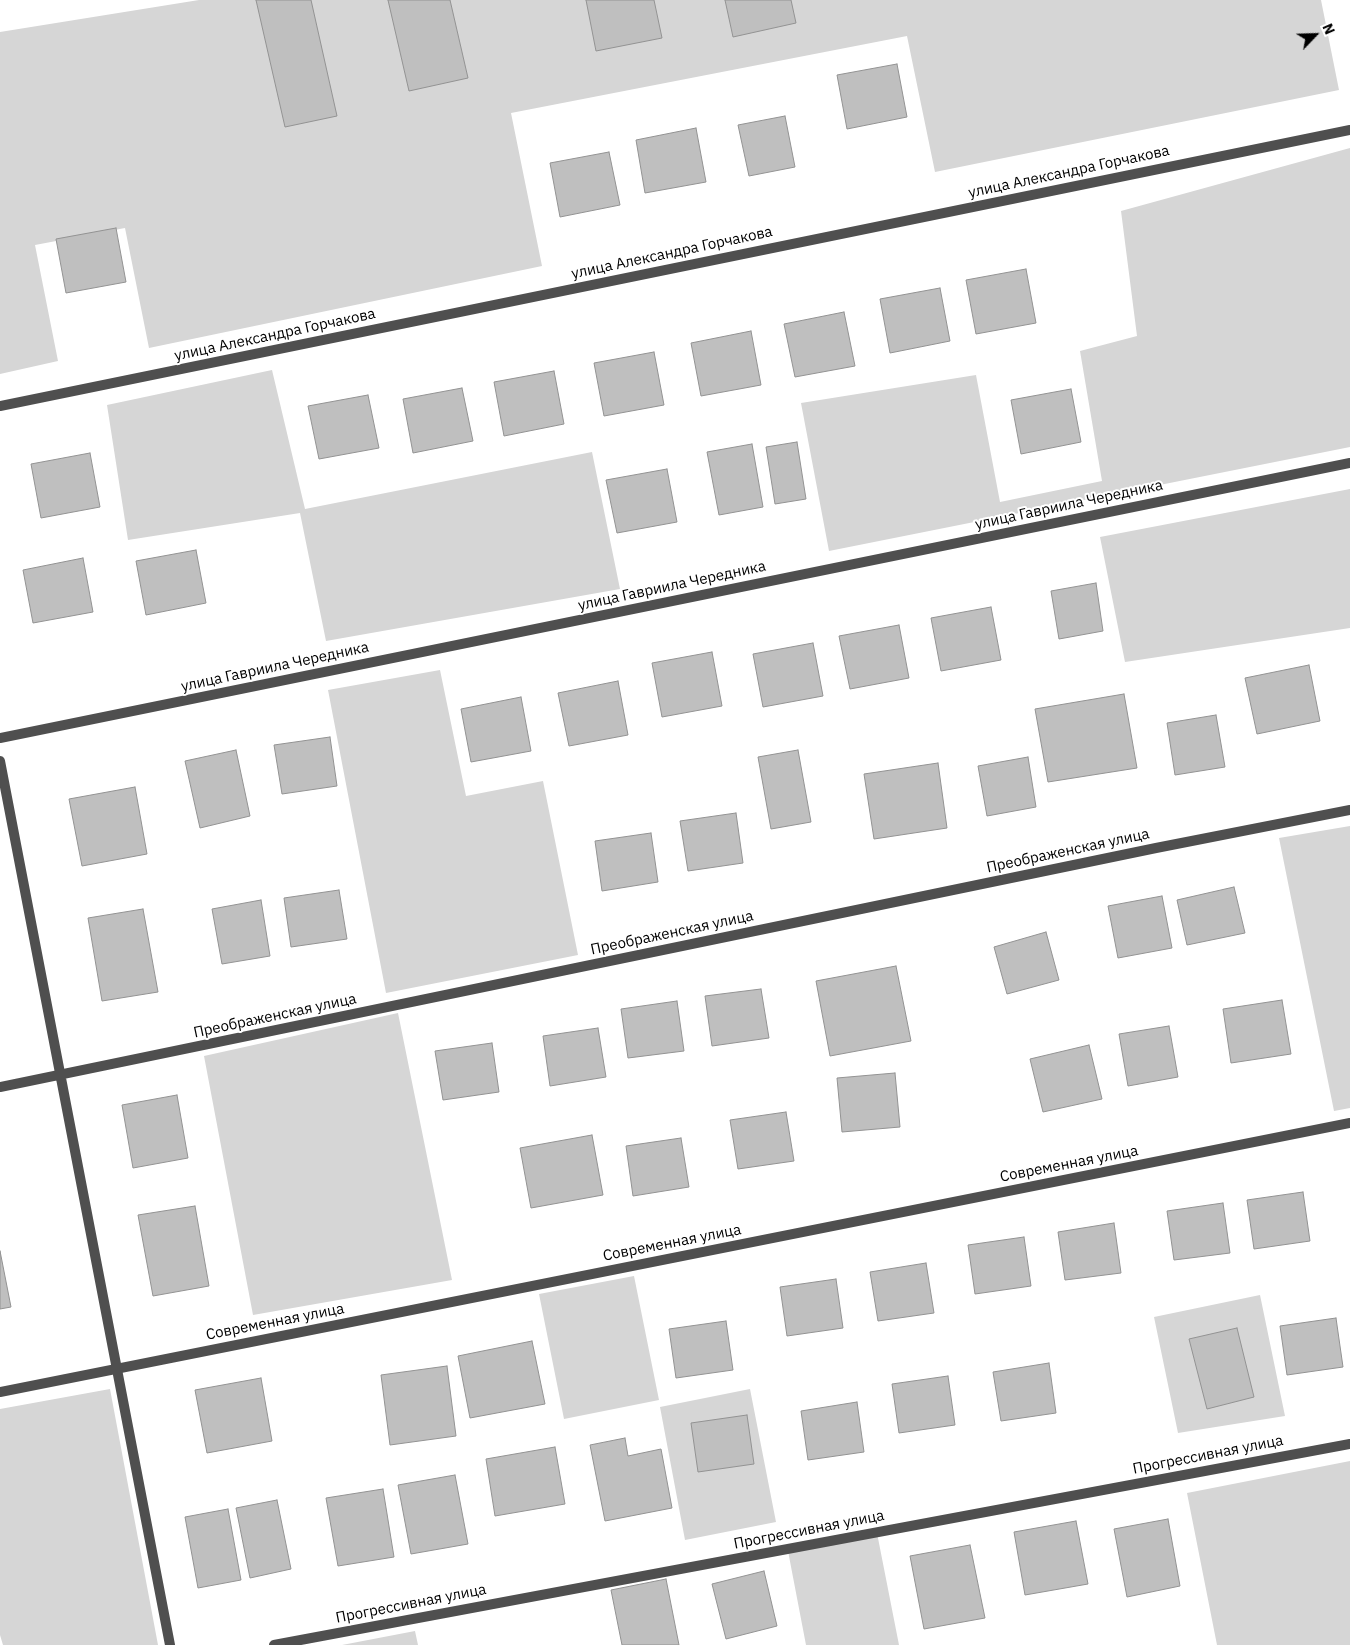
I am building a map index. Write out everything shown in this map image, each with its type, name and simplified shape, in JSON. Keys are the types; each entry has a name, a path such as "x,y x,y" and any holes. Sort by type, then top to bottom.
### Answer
{"street":[{"name":"улица Александра Горчакова","path":"0,406 1350,130"},
{"name":"улица Гавриила Чередника","path":"0,738 1350,463"},
{"path":"0,761 170,1645"},
{"name":"Преображенская улица","path":"0,1087 1136,852 1350,810"},
{"name":"Современная улица","path":"0,1392 1350,1123"},
{"name":"Прогрессивная улица","path":"274,1645 1350,1444"}],"shaded area":[{"path":"199,0 1321,0 1339,90 935,172 907,36 511,113 542,266 149,348 125,228 35,245 58,361 0,374 0,32"},
{"path":"1350,148 1350,447 829,551 801,403 976,375 1000,502 1102,481 1080,351 1137,336 1121,211"},
{"path":"272,370 305,509 592,452 620,589 326,641 300,513 128,540 107,405"},
{"path":"1350,489 1350,628 1125,662 1100,537"},
{"path":"440,670 466,796 543,781 578,955 386,993 328,690"},
{"path":"1350,826 1350,1108 1334,1111 1279,838"},
{"path":"398,1013 452,1280 253,1315 204,1056"},
{"path":"634,1276 659,1400 564,1419 539,1294"},
{"path":"1260,1295 1285,1416 1178,1433 1154,1317"},
{"path":"110,1389 158,1645 3,1645 0,1635 0,1409"},
{"path":"750,1389 776,1522 685,1540 660,1407"},
{"path":"1350,1461 1350,1645 1217,1645 1187,1493"},
{"path":"877,1533 899,1645 806,1645 788,1551"},
{"path":"415,1631 418,1645 342,1645"}],"building":[{"path":"256,0 311,0 337,116 285,127"},
{"path":"388,0 450,0 468,78 409,91"},
{"path":"586,0 654,0 662,38 596,51"},
{"path":"725,0 791,0 796,23 733,37"},
{"path":"897,64 907,117 847,129 837,75"},
{"path":"785,116 795,167 749,176 738,125"},
{"path":"696,128 706,182 645,193 636,140"},
{"path":"609,152 620,205 560,217 550,163"},
{"path":"116,228 126,282 66,293 56,239"},
{"path":"1026,269 1036,323 976,334 966,280"},
{"path":"940,288 950,341 890,353 880,299"},
{"path":"844,312 855,366 795,377 784,324"},
{"path":"751,331 761,385 701,396 691,343"},
{"path":"654,352 664,405 604,416 594,363"},
{"path":"554,371 564,424 504,436 494,382"},
{"path":"462,388 473,441 413,453 403,399"},
{"path":"1071,389 1081,442 1021,454 1011,400"},
{"path":"368,395 379,448 319,459 308,406"},
{"path":"797,442 806,499 775,504 766,447"},
{"path":"752,444 763,507 719,515 707,452"},
{"path":"90,453 100,507 41,518 31,464"},
{"path":"667,469 677,522 617,533 606,480"},
{"path":"196,550 206,603 146,615 136,561"},
{"path":"83,558 93,612 33,623 23,570"},
{"path":"1096,583 1103,631 1059,639 1051,591"},
{"path":"991,607 1001,660 941,671 931,618"},
{"path":"899,625 909,678 850,689 839,636"},
{"path":"813,643 823,696 763,707 753,654"},
{"path":"712,652 722,706 662,717 652,663"},
{"path":"1309,665 1320,721 1257,734 1245,678"},
{"path":"618,681 628,735 569,746 558,693"},
{"path":"1124,694 1137,768 1048,782 1035,709"},
{"path":"521,697 531,751 471,762 461,709"},
{"path":"1216,715 1225,767 1175,775 1167,723"},
{"path":"330,737 337,786 282,794 274,745"},
{"path":"236,750 250,816 200,828 185,761"},
{"path":"798,750 811,822 771,829 758,757"},
{"path":"1028,757 1036,807 987,816 978,766"},
{"path":"938,763 947,828 874,839 864,774"},
{"path":"135,787 147,854 82,866 69,799"},
{"path":"736,813 743,863 688,871 680,821"},
{"path":"651,833 658,882 602,891 595,841"},
{"path":"1234,887 1245,933 1187,945 1177,900"},
{"path":"339,890 347,939 291,947 284,898"},
{"path":"1162,896 1172,948 1118,958 1108,906"},
{"path":"261,900 270,956 222,964 212,909"},
{"path":"143,909 158,992 102,1001 88,918"},
{"path":"1046,932 1059,980 1007,994 994,947"},
{"path":"896,966 911,1041 830,1056 816,981"},
{"path":"761,989 769,1038 712,1046 705,996"},
{"path":"1282,1000 1291,1054 1231,1063 1223,1009"},
{"path":"677,1001 684,1051 628,1058 621,1009"},
{"path":"1169,1026 1178,1077 1128,1086 1119,1034"},
{"path":"598,1028 606,1077 550,1086 543,1036"},
{"path":"492,1043 499,1092 443,1100 435,1051"},
{"path":"1089,1045 1102,1099 1043,1112 1030,1059"},
{"path":"895,1073 900,1127 842,1132 837,1078"},
{"path":"177,1095 188,1158 133,1168 122,1105"},
{"path":"786,1112 794,1161 738,1169 730,1120"},
{"path":"592,1135 603,1195 531,1208 520,1148"},
{"path":"681,1138 689,1187 633,1196 626,1146"},
{"path":"1303,1192 1310,1241 1254,1249 1247,1200"},
{"path":"1223,1203 1230,1253 1174,1260 1167,1211"},
{"path":"195,1206 209,1286 153,1296 138,1215"},
{"path":"1114,1223 1121,1273 1065,1280 1058,1232"},
{"path":"1024,1237 1031,1286 975,1294 968,1245"},
{"path":"0,1251 11,1307 0,1309"},
{"path":"926,1263 934,1313 878,1321 870,1272"},
{"path":"836,1279 843,1328 787,1336 780,1287"},
{"path":"1336,1318 1343,1367 1287,1375 1280,1326"},
{"path":"726,1321 733,1370 676,1378 669,1329"},
{"path":"1237,1328 1254,1397 1207,1409 1189,1339"},
{"path":"532,1341 545,1404 470,1418 458,1356"},
{"path":"1049,1363 1056,1413 1001,1421 993,1372"},
{"path":"447,1366 456,1436 390,1445 381,1375"},
{"path":"948,1376 955,1425 899,1433 892,1384"},
{"path":"261,1378 272,1441 207,1453 195,1390"},
{"path":"857,1402 864,1452 808,1460 801,1411"},
{"path":"747,1415 754,1464 698,1472 691,1423"},
{"path":"625,1438 628,1456 661,1449 672,1508 605,1521 590,1445"},
{"path":"555,1447 565,1504 495,1516 486,1459"},
{"path":"455,1475 468,1544 411,1554 398,1485"},
{"path":"383,1489 394,1557 338,1566 326,1498"},
{"path":"277,1500 291,1569 250,1578 236,1508"},
{"path":"228,1509 241,1580 198,1588 185,1517"},
{"path":"1168,1519 1180,1586 1127,1597 1114,1529"},
{"path":"1076,1521 1088,1584 1025,1595 1014,1532"},
{"path":"970,1545 985,1618 924,1629 910,1556"},
{"path":"764,1571 777,1626 726,1639 712,1584"},
{"path":"666,1579 679,1645 622,1645 611,1590"}]}
